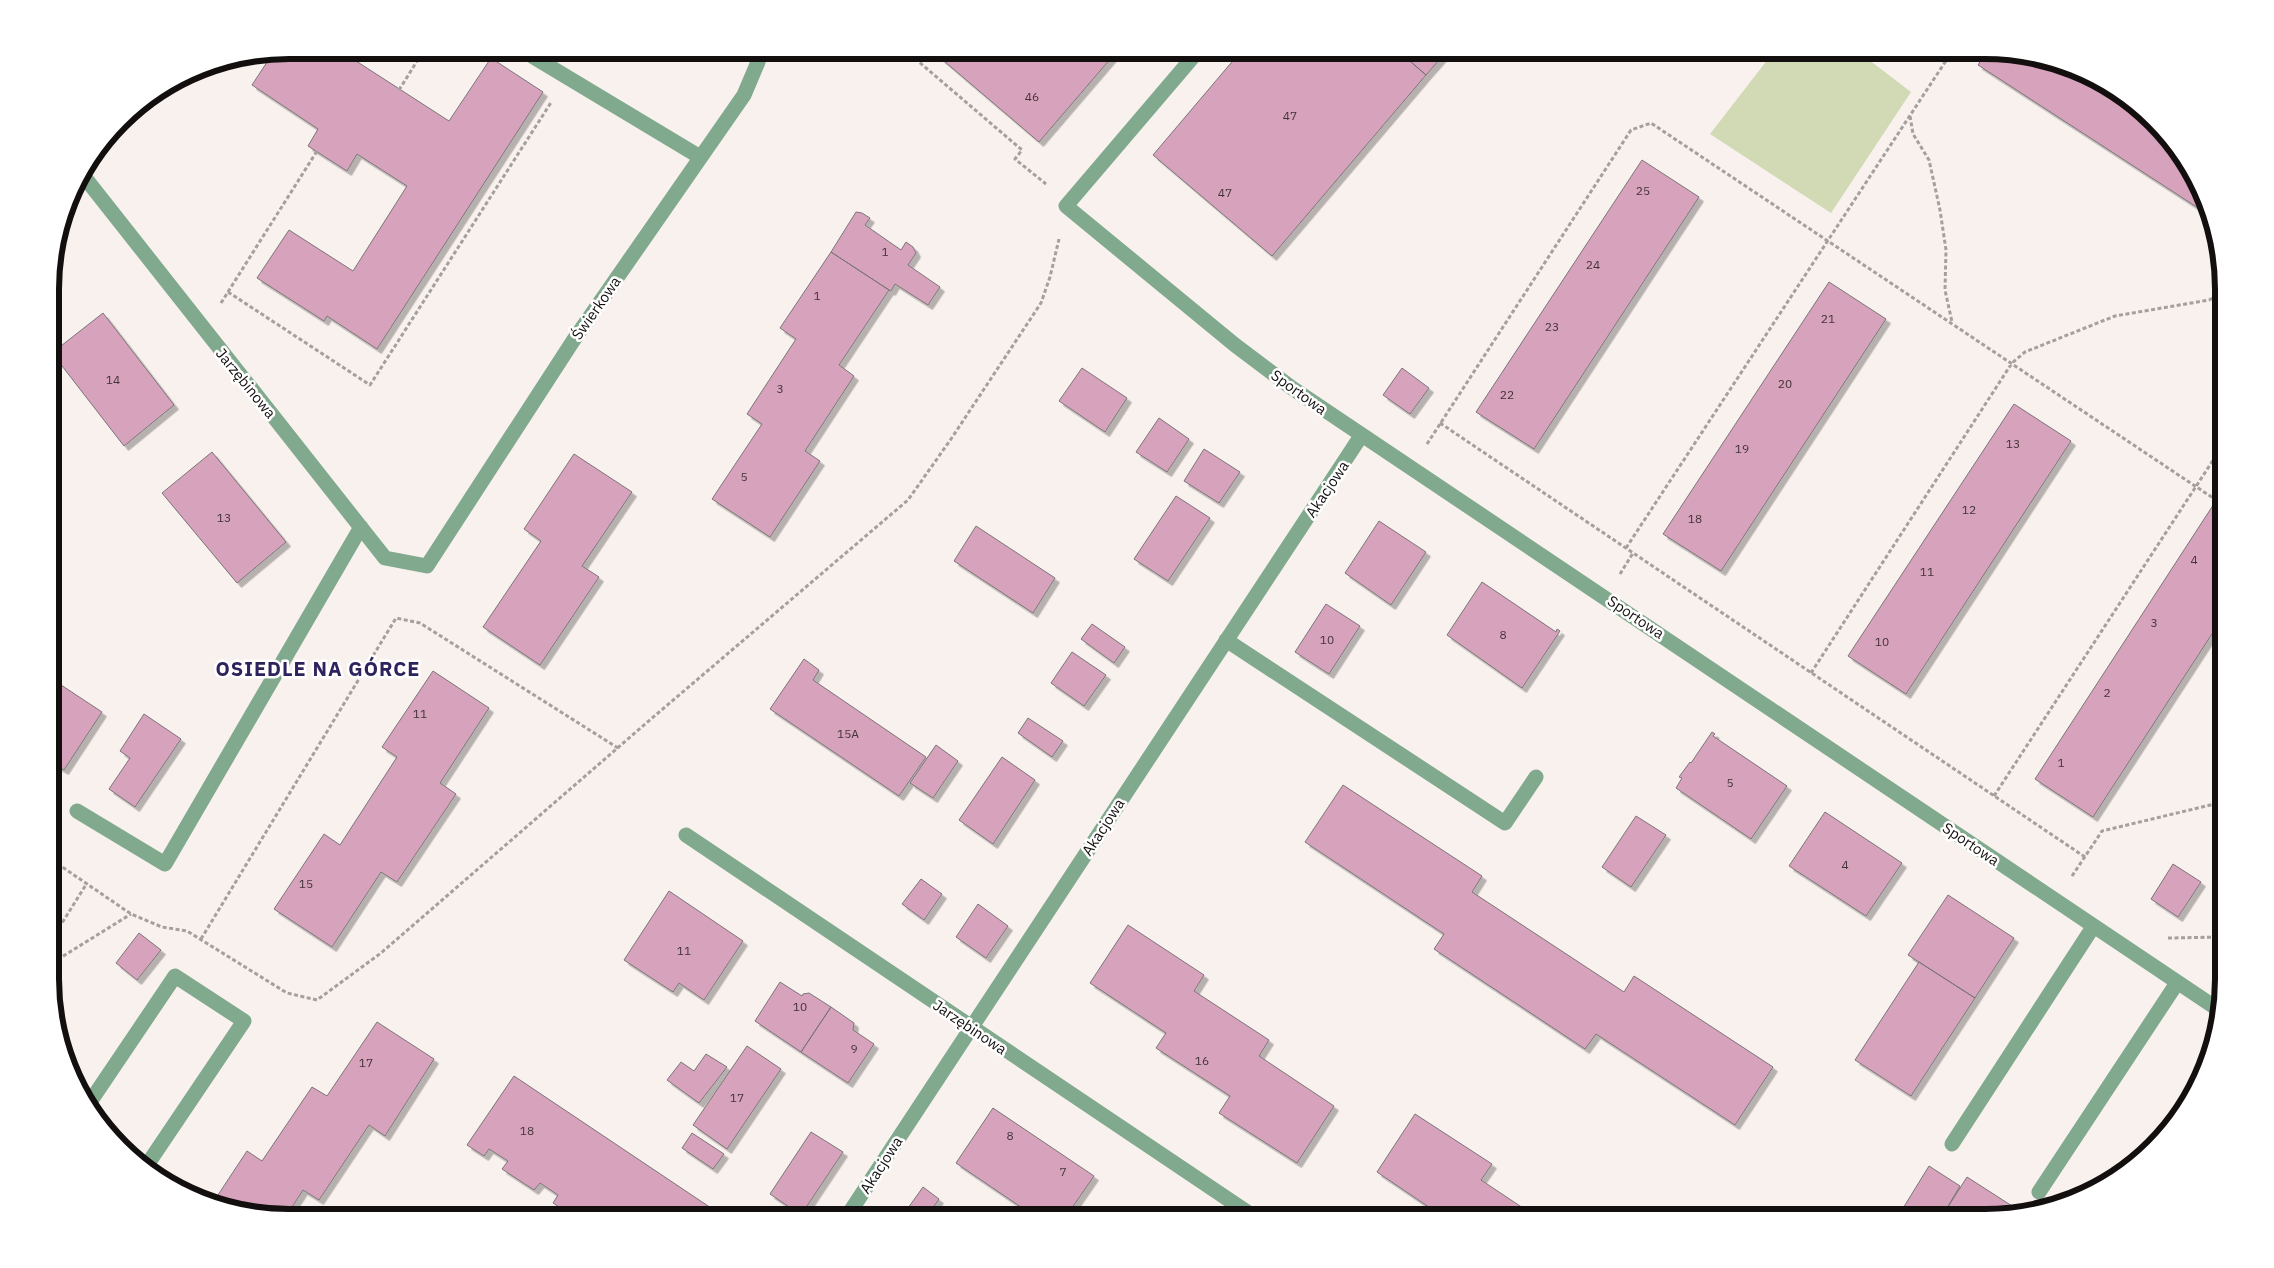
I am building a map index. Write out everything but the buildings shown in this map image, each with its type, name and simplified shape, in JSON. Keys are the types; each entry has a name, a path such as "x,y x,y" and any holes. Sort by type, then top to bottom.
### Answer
{"street":[{"path":"537,59 700,157"},
{"name":"Świerkowa","path":"427,566 573,341 744,95 759,59"},
{"path":"1066,206 1191,59"},
{"name":"Jarzębinowa","path":"86,180 385,558 427,566"},
{"name":"Sportowa","path":"1066,206 1235,346 1361,436 1606,597 2213,1006"},
{"name":"Akacjowa","path":"852,1209 1361,436"},
{"path":"77,811 165,864 361,527"},
{"path":"1226,640 1505,823 1536,777"},
{"name":"Jarzębinowa","path":"686,835 1243,1209"},
{"path":"1952,1144 2093,927"},
{"path":"93,1098 175,976 244,1020 149,1162"},
{"path":"2039,1192 2177,983"}],"path":[{"path":"399,90 418,59"},
{"path":"916,59 1022,150 1015,159 1042,182"},
{"path":"1626,548 1947,59"},
{"path":"228,292 370,385 567,77"},
{"path":"1910,116 1913,134 1928,160 1940,210 1946,250 1945,290 1952,323"},
{"path":"1411,469 1631,130 1651,123 2215,499"},
{"path":"218,308 317,151"},
{"path":"59,865 131,914 162,927 187,931 286,993 317,1000 381,953 908,500 1041,303 1050,277 1066,206"},
{"path":"1811,673 2012,363 2025,352 2115,316 2209,300 2215,297"},
{"path":"1440,423 2085,857"},
{"path":"1994,796 2215,458"},
{"path":"1616,581 1633,553"},
{"path":"201,939 396,618 420,623 618,748"},
{"path":"2071,878 2102,831 2215,804"},
{"path":"59,927 87,883"},
{"path":"59,959 131,914"},
{"path":"2162,938 2215,936"}],"green space":[{"path":"1768,59 1868,59 1911,92 1831,213 1710,134"}],"district":[{"name":"OSIEDLE NA GÓRCE","path":"318,668"}]}
